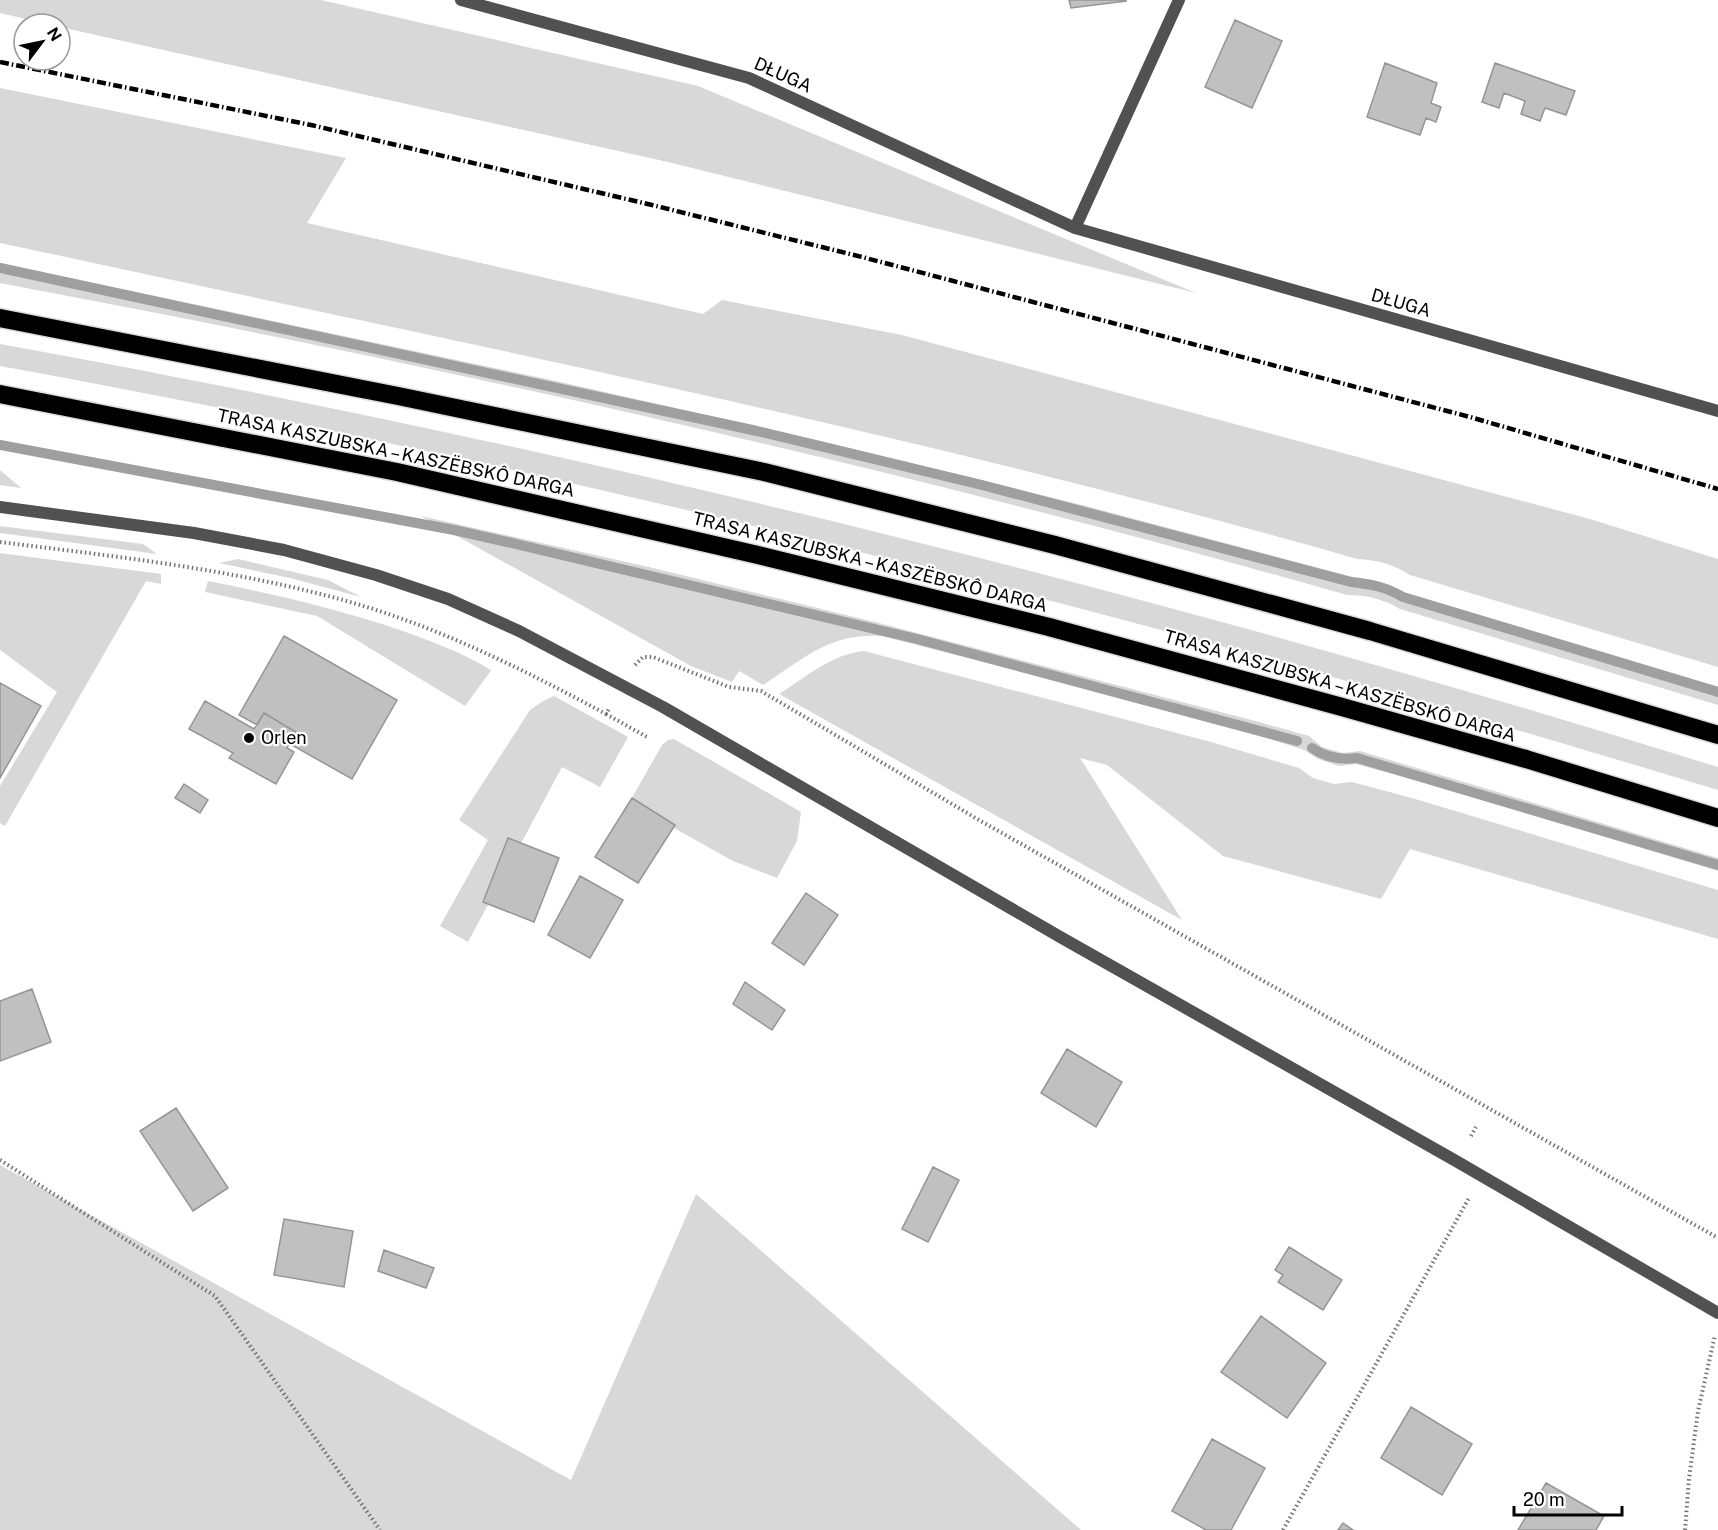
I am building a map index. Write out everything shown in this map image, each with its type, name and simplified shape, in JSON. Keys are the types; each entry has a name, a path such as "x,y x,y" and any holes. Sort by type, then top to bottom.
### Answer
{"highway":[{"path":"0,318 387,393 764,472 1055,545 1360,628 1718,735"},
{"name":"TRASA KASZUBSKA – KASZËBSKÔ DARGA","path":"0,394 397,472 758,555 1049,627 1342,707 1526,759 1718,818"}],"street":[{"name":"DŁUGA","path":"461,0 749,78 1075,228 1718,411"},
{"path":"1075,228 1179,0"},
{"path":"0,507 194,533 284,550 376,575 447,599 543,642 623,685 1718,1313"}],"path":[{"path":"0,542 216,571 359,604 488,653 647,737"},
{"path":"606,714 637,662 647,656 729,687 761,690 979,820 1718,1238"},
{"path":"1471,1136 1476,1127"},
{"path":"0,1160 215,1296 380,1530"},
{"path":"1283,1530 1430,1271 1481,1176"},
{"path":"1685,1530 1698,1411 1715,1333"}],"shaded area":[{"path":"0,0 321,0 698,86 1196,293 668,162 72,30 72,12 12,12 12,16 0,13"},
{"path":"0,88 346,158 307,223 703,314 722,300 902,335 1590,519 1718,559 1718,667 1410,575 1385,563 1357,559 1126,496 1009,467 659,385 0,243"},
{"path":"0,263 556,381 821,441 1086,506 1353,577 1380,582 1405,593 1718,687 1718,705 1400,609 1375,598 1347,595 1181,549 846,463 339,350 0,283"},
{"path":"0,344 217,385 650,478 865,529 1080,584 1294,642 1718,767 1718,790 1293,666 865,553 650,501 434,453 0,366"},
{"path":"0,470 21,488 0,485"},
{"path":"421,516 653,568 875,622 1259,722 1309,736 1322,747 1343,753 1360,751 1718,858 1718,871 1418,781 1356,764 1339,766 1318,759 1304,750 1261,736 882,636 863,636 832,643 818,649 763,685 739,671 732,682 691,666"},
{"path":"0,526 143,544 157,554 0,533"},
{"path":"0,553 161,574 161,584 146,581 5,826 0,823 0,786 57,692 0,650"},
{"path":"238,559 328,580 361,597 290,578 219,563"},
{"path":"208,581 306,603 379,623 448,648 491,670 465,706 317,616 205,592"},
{"path":"864,651 1211,742 1299,768 1313,778 1334,784 1352,782 1412,798 1718,890 1718,939 1410,849 1381,899 1223,856 1107,765 1080,758 1182,920 779,694 830,661"},
{"path":"554,696 628,737 600,787 562,767 468,942 440,926 488,840 459,820 530,710"},
{"path":"674,739 801,812 797,841 777,878 733,861 629,803 662,745"},
{"path":"0,1165 571,1480 696,1194 1081,1530 0,1530"}],"building":[{"path":"1069,0 1126,0 1126,1 1071,8"},
{"path":"1235,20 1282,41 1252,108 1205,87"},
{"path":"1385,63 1437,83 1431,103 1441,107 1436,122 1426,118 1420,135 1367,117"},
{"path":"1495,63 1575,91 1566,115 1545,108 1540,121 1521,114 1525,101 1504,93 1499,108 1482,102"},
{"path":"284,636 397,700 352,779 290,744 296,732 264,713 257,725 239,715"},
{"path":"0,683 41,706 0,778"},
{"name":"Orlen","path":"205,701 254,729 264,713 296,732 287,748 294,752 276,784 229,758 233,753 189,729"},
{"path":"184,784 208,800 200,813 175,798"},
{"path":"632,798 675,825 638,883 595,857"},
{"path":"508,838 559,858 534,922 483,902"},
{"path":"580,876 623,900 590,958 548,935"},
{"path":"806,893 838,915 804,965 772,943"},
{"path":"745,982 785,1010 772,1030 733,1004"},
{"path":"32,989 51,1042 0,1061 0,1001"},
{"path":"1067,1049 1122,1082 1096,1127 1041,1093"},
{"path":"176,1108 228,1188 193,1211 140,1131"},
{"path":"933,1167 959,1180 928,1242 902,1229"},
{"path":"284,1219 353,1231 344,1287 274,1275"},
{"path":"1289,1247 1342,1280 1323,1310 1278,1282 1283,1275 1275,1270"},
{"path":"384,1250 434,1268 426,1288 378,1271"},
{"path":"1261,1316 1326,1363 1287,1418 1221,1372"},
{"path":"1411,1407 1472,1444 1442,1495 1381,1458"},
{"path":"1212,1439 1265,1468 1231,1530 1206,1530 1172,1511"},
{"path":"1546,1483 1604,1516 1596,1530 1518,1530"},
{"path":"1343,1523 1353,1530 1338,1530"}],"waterway":[{"path":"0,268 757,431 982,485 1351,582 1378,586 1403,597 1718,692"},
{"path":"0,445 454,530 507,542 917,639 1297,741"},
{"path":"1312,748 1328,756 1345,759 1357,758 1718,865"}],"railway":[{"path":"0,62 311,125 862,257 1470,417 1718,489"}],"place":[{"name":"Orlen","path":"249,738"}]}
